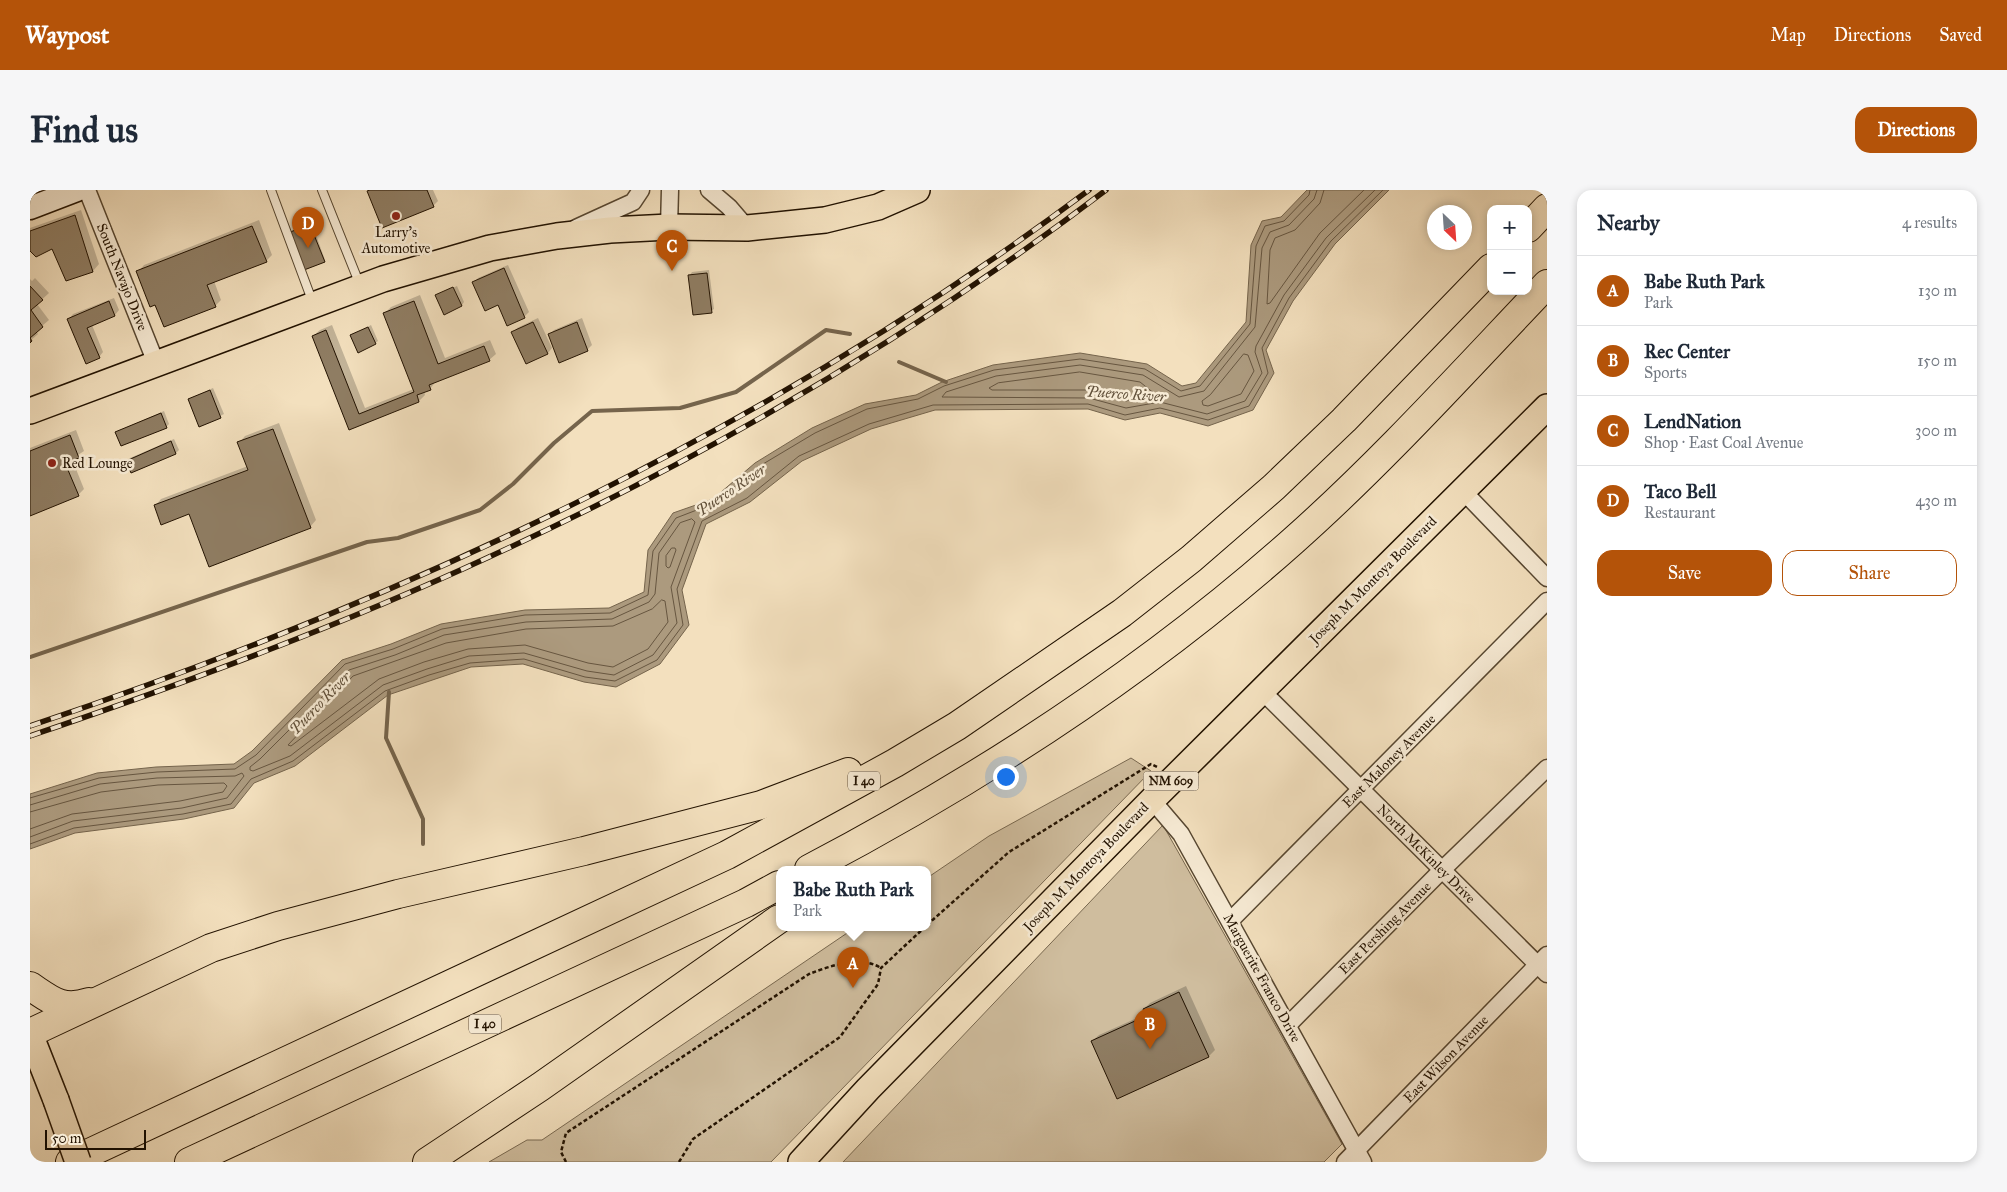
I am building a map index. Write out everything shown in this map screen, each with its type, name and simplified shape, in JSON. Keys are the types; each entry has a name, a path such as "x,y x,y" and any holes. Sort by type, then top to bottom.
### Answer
{"highway":[{"path":"1532,224 1547,208"},
{"name":"I 40","path":"70,1162 727,855 896,763 957,726 1046,667 1122,613 1191,559 1274,487 1376,388 1487,272"},
{"path":"854,866 1099,694 1224,600 1294,540 1373,465 1547,284"},
{"path":"30,1034 211,948 278,926 398,894 584,851 761,805 834,779 1046,667"},
{"path":"814,866 990,767 1099,694"},
{"name":"I 40","path":"189,1162 737,907 776,887"},
{"path":"427,1162 540,1087 776,921"},
{"path":"30,986 57,1004 77,1006 116,994"}],"main road":[{"path":"30,208 77,190"},
{"path":"30,411 361,287 472,252 557,236 669,227 747,228 825,220 878,207 916,190"},
{"name":"Joseph M Montoya Boulevard","path":"801,1162 868,1089 1152,800 1547,407"},
{"path":"30,1034 78,1162"}],"street":[{"name":"South Navajo Drive","path":"87,190 156,363"},
{"path":"557,236 633,202 641,190"},
{"path":"669,227 670,190"},
{"path":"709,190 729,207 747,228"},
{"path":"1462,490 1547,578"},
{"name":"East Maloney Avenue","path":"1230,921 1547,601"},
{"name":"North McKinley Drive","path":"1262,691 1442,870 1544,965"},
{"name":"East Pershing Avenue","path":"1288,1026 1442,870 1547,768"},
{"name":"Marguerite Franco Drive","path":"1152,800 1181,834 1360,1156"},
{"name":"East Wilson Avenue","path":"1345,1162 1360,1156 1544,965"}],"lane":[{"path":"271,190 314,304"},
{"path":"322,190 361,287"}],"path":[{"path":"931,922 1009,852 1118,783 1152,764 1176,776"},
{"path":"679,1162 693,1139 840,1037 878,984 881,968 921,931"},
{"path":"566,1162 561,1152 566,1132 809,974 832,965 864,962 881,968"}],"shaded area":[{"path":"1131,758 1151,771 771,1162 489,1162 527,1140 542,1140 850,931 931,931 931,875 989,836"},
{"path":"1163,825 1342,1144 1324,1162 843,1162"}],"water":[{"name":"Puerco River","path":"1307,190 1389,190 1335,244 1293,301 1266,350 1274,373 1253,410 1208,426 1160,413 1125,420 1088,409 935,410 871,429 802,461 750,502 706,524 682,590 689,625 660,664 616,687 584,682 523,664 471,667 388,695 295,766 254,783 234,808 184,819 75,833 30,849 30,794 97,773 156,767 234,764 252,751 342,660 391,644 441,624 525,610 609,608 644,592 648,550 673,513 713,499 755,463 812,428 865,404 916,395 942,382 993,365 1080,353 1147,364 1182,386 1196,383 1246,322 1251,245 1262,221 1281,217"}],"building":[{"path":"427,190 434,207 382,228 367,191"},
{"path":"75,215 93,272 66,281 52,249 36,257 30,251 30,231"},
{"path":"310,225 325,262 304,270 290,232"},
{"path":"252,226 267,262 207,285 216,307 164,327 155,305 150,307 136,271"},
{"path":"504,268 525,318 507,326 498,305 485,311 472,282"},
{"path":"707,273 712,313 693,315 688,275"},
{"path":"30,286 43,300 31,310 43,327 30,338"},
{"path":"453,287 462,306 444,315 435,295"},
{"path":"109,301 115,316 87,328 100,358 86,364 67,319"},
{"path":"414,301 438,364 484,346 490,361 429,385 431,390 417,395 419,402 349,430 312,336 326,330 359,414 414,392 383,313"},
{"path":"533,322 548,354 526,364 511,332"},
{"path":"577,322 588,351 559,363 548,334"},
{"path":"368,327 376,344 358,353 350,335"},
{"path":"210,390 221,418 199,427 188,399"},
{"path":"161,413 167,428 121,446 115,432"},
{"path":"273,429 311,528 209,567 189,514 161,525 154,505 248,470 237,442"},
{"path":"70,435 79,458 65,463 79,496 30,516 30,451"},
{"path":"171,441 176,454 131,473 126,461"},
{"path":"1179,992 1209,1057 1117,1099 1091,1041 1146,1016 1143,1009"}],"waterway":[{"path":"30,657 367,542 398,538 480,510 513,484 554,443 592,411 680,408 736,392 826,330 850,334"},
{"path":"899,362 946,382"},
{"path":"389,692 386,738 423,819 423,844"}],"railway":[{"path":"30,726 171,676 310,622 447,564 581,500 713,432 841,357 967,277 1089,190"},
{"path":"30,736 204,674 376,607 489,557 651,478 808,390 884,343 960,294 1106,190"}],"place":[{"name":"Larry's Automotive","path":"396,216"},
{"name":"Taco Bell","path":"308,248"},
{"name":"LendNation","path":"672,271"},
{"name":"Red Lounge","path":"52,463"},
{"name":"Babe Ruth Park","path":"853,988"},
{"name":"Rec Center","path":"1150,1049"}]}
